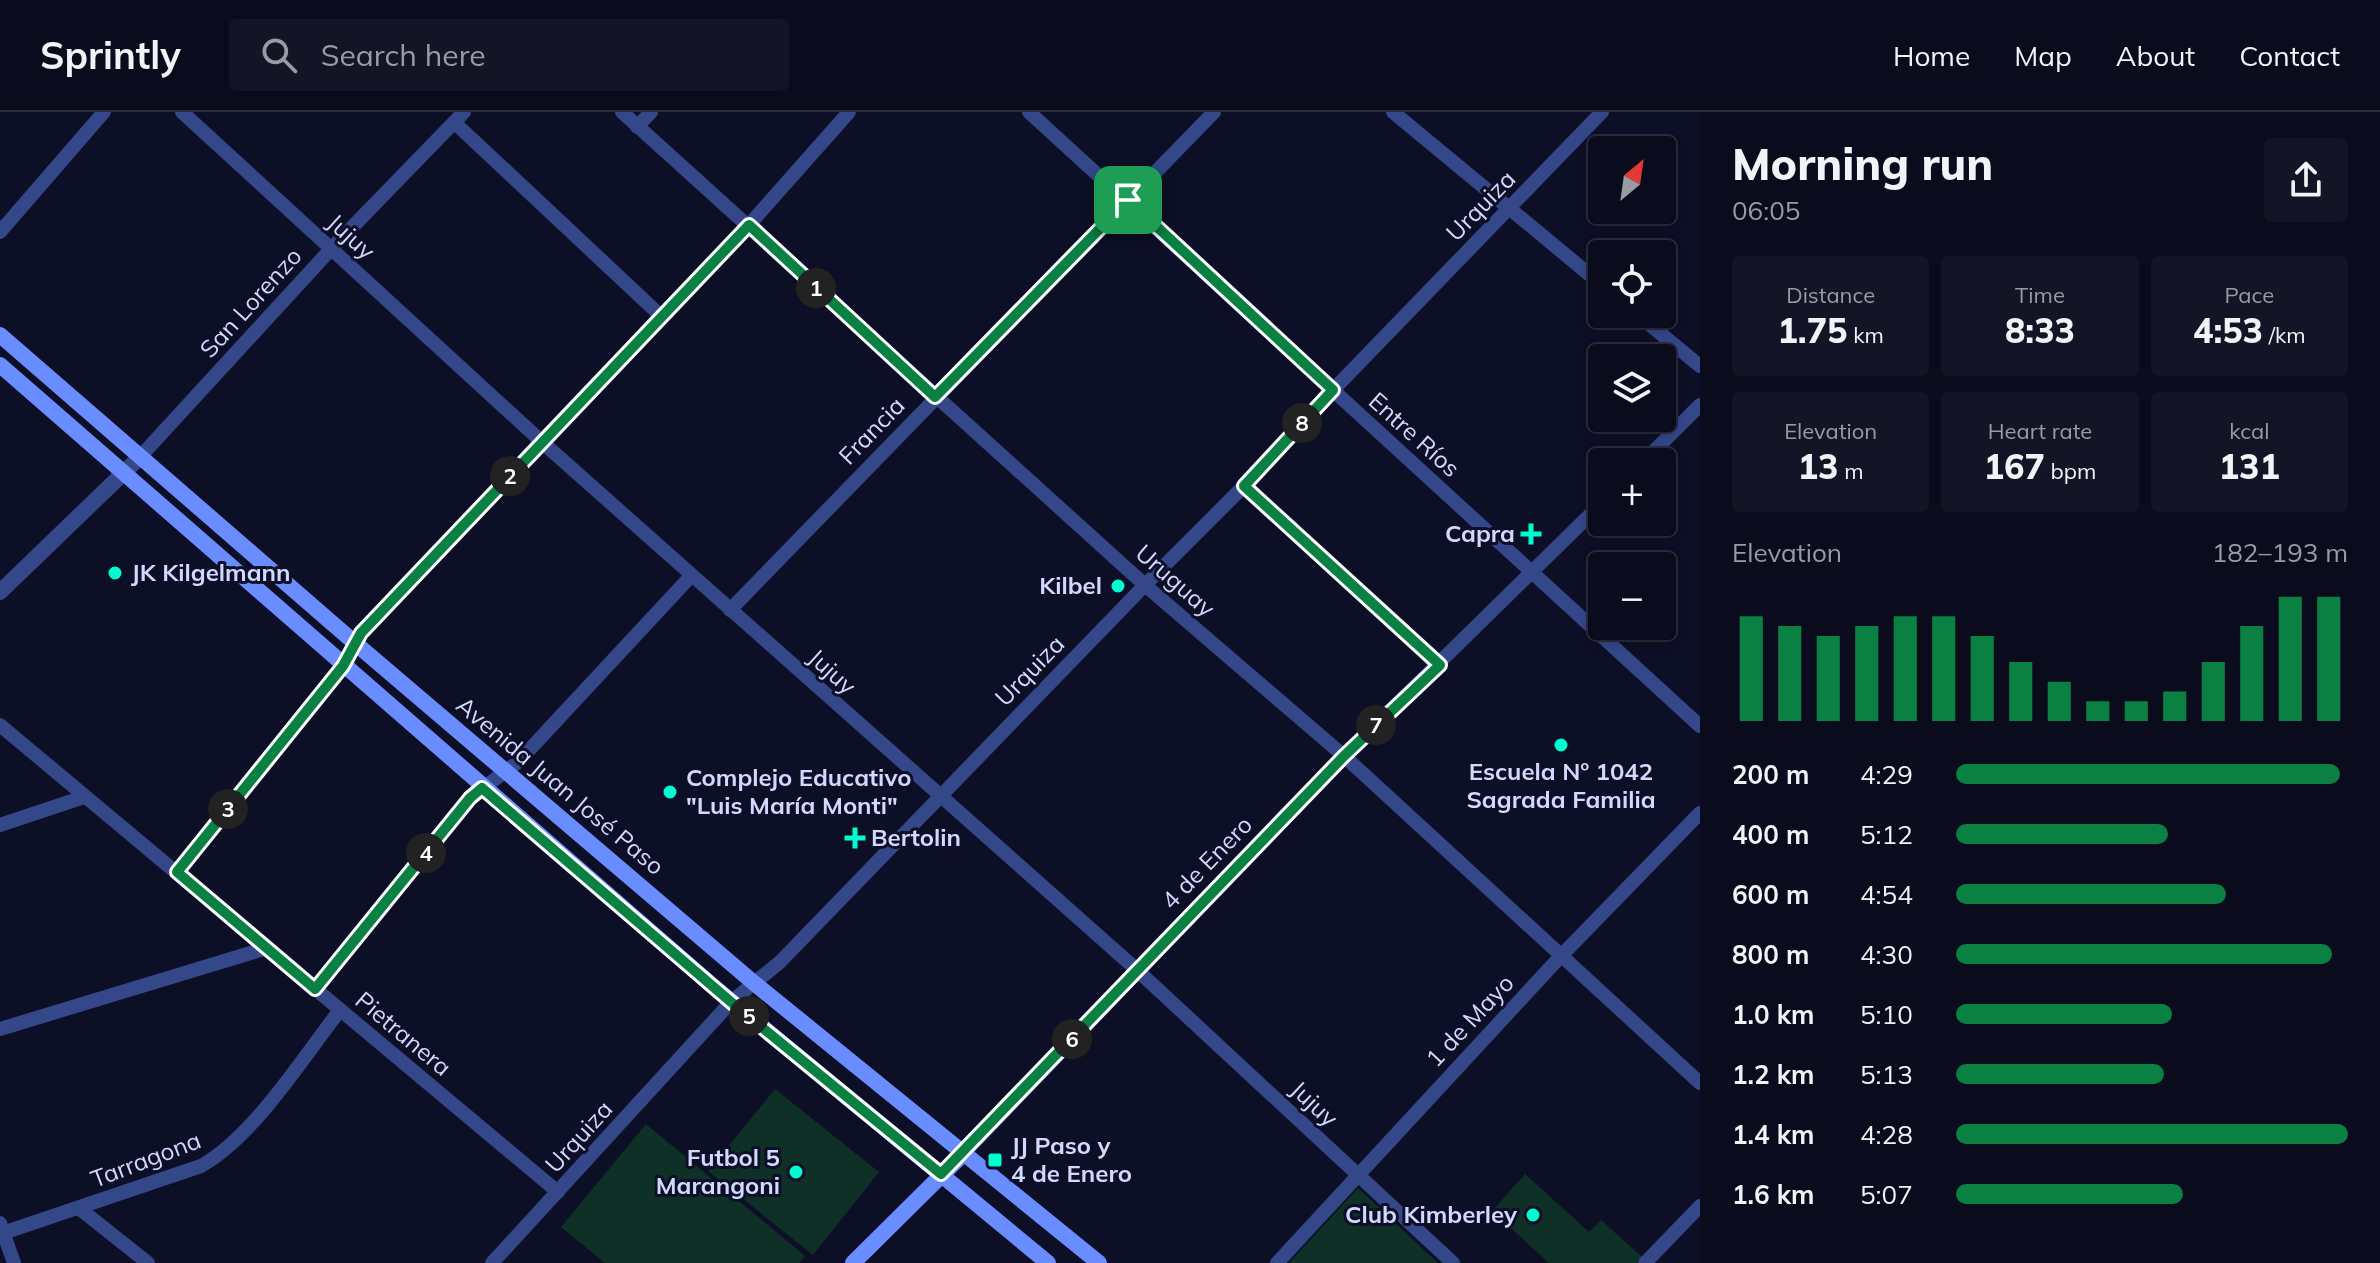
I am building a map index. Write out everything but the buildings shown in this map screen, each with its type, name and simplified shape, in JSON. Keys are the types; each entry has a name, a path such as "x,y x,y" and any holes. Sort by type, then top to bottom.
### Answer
{"main road":[{"name":"Avenida Juan José Paso","path":"0,335 754,983 1099,1263"},
{"name":"Avenida Juan José Paso","path":"0,365 731,1002 1048,1263"},
{"name":"4 de Enero","path":"853,1263 964,1153"}],"street":[{"path":"0,232 104,112"},
{"name":"Jujuy","path":"182,112 691,576 1137,970 1453,1263"},
{"name":"Uruguay","path":"622,112 1145,585 1344,756 1700,1083"},
{"path":"637,127 651,112"},
{"path":"177,872 343,666 361,633 749,225 849,112"},
{"name":"Entre Ríos","path":"1029,112 1700,726"},
{"name":"Francia","path":"730,610 1214,112"},
{"path":"1393,112 1588,274"},
{"name":"Urquiza","path":"492,1263 731,1002 780,962 1244,486 1602,112"},
{"path":"460,117 662,317"},
{"name":"San Lorenzo","path":"140,457 331,249 460,117"},
{"path":"1654,328 1700,366"},
{"path":"1657,448 1700,405"},
{"path":"0,592 140,457"},
{"path":"1244,486 1440,665"},
{"name":"4 de Enero","path":"964,1153 1344,756 1588,517"},
{"path":"315,989 470,798 518,762 691,576"},
{"name":"Pietranera","path":"0,725 558,1192"},
{"path":"0,825 84,797"},
{"name":"1 de Mayo","path":"1277,1263 1560,957 1700,813"},
{"path":"0,1029 267,948"},
{"name":"Tarragona","path":"1,1230 80,1209 201,1166 229,1148 243,1135 340,1010"},
{"path":"1645,1263 1700,1206"},
{"path":"80,1209 148,1263"},
{"path":"1,1230 14,1263"}],"green space":[{"path":"775,1089 879,1172 813,1255 708,1171"},
{"path":"646,1124 805,1256 799,1263 605,1263 561,1227"},
{"name":"Club Kimberley","path":"1525,1174 1589,1232 1601,1220 1642,1257 1637,1263 1549,1263 1492,1211"},
{"path":"1358,1188 1438,1263 1289,1263"}],"place":[{"name":"Capra","path":"1531,534"},
{"name":"JK Kilgelmann","path":"115,573"},
{"name":"Kilbel","path":"1118,586"},
{"name":"Escuela Nº 1042 Sagrada Familia","path":"1561,745"},
{"name":"Complejo Educativo \"Luis María Monti\"","path":"670,792"},
{"name":"Bertolin","path":"855,838"},
{"name":"JJ Paso y 4 de Enero","path":"995,1160"},
{"name":"Futbol 5 Marangoni","path":"796,1172"},
{"name":"Club Kimberley","path":"1533,1215"}],"route":[{"path":"1128,200 1333,390 1244,486 1440,665 1344,756 941,1174 731,1002 482,788 470,798 315,989 177,872 343,666 361,633 749,225 935,397 1128,200"}]}
